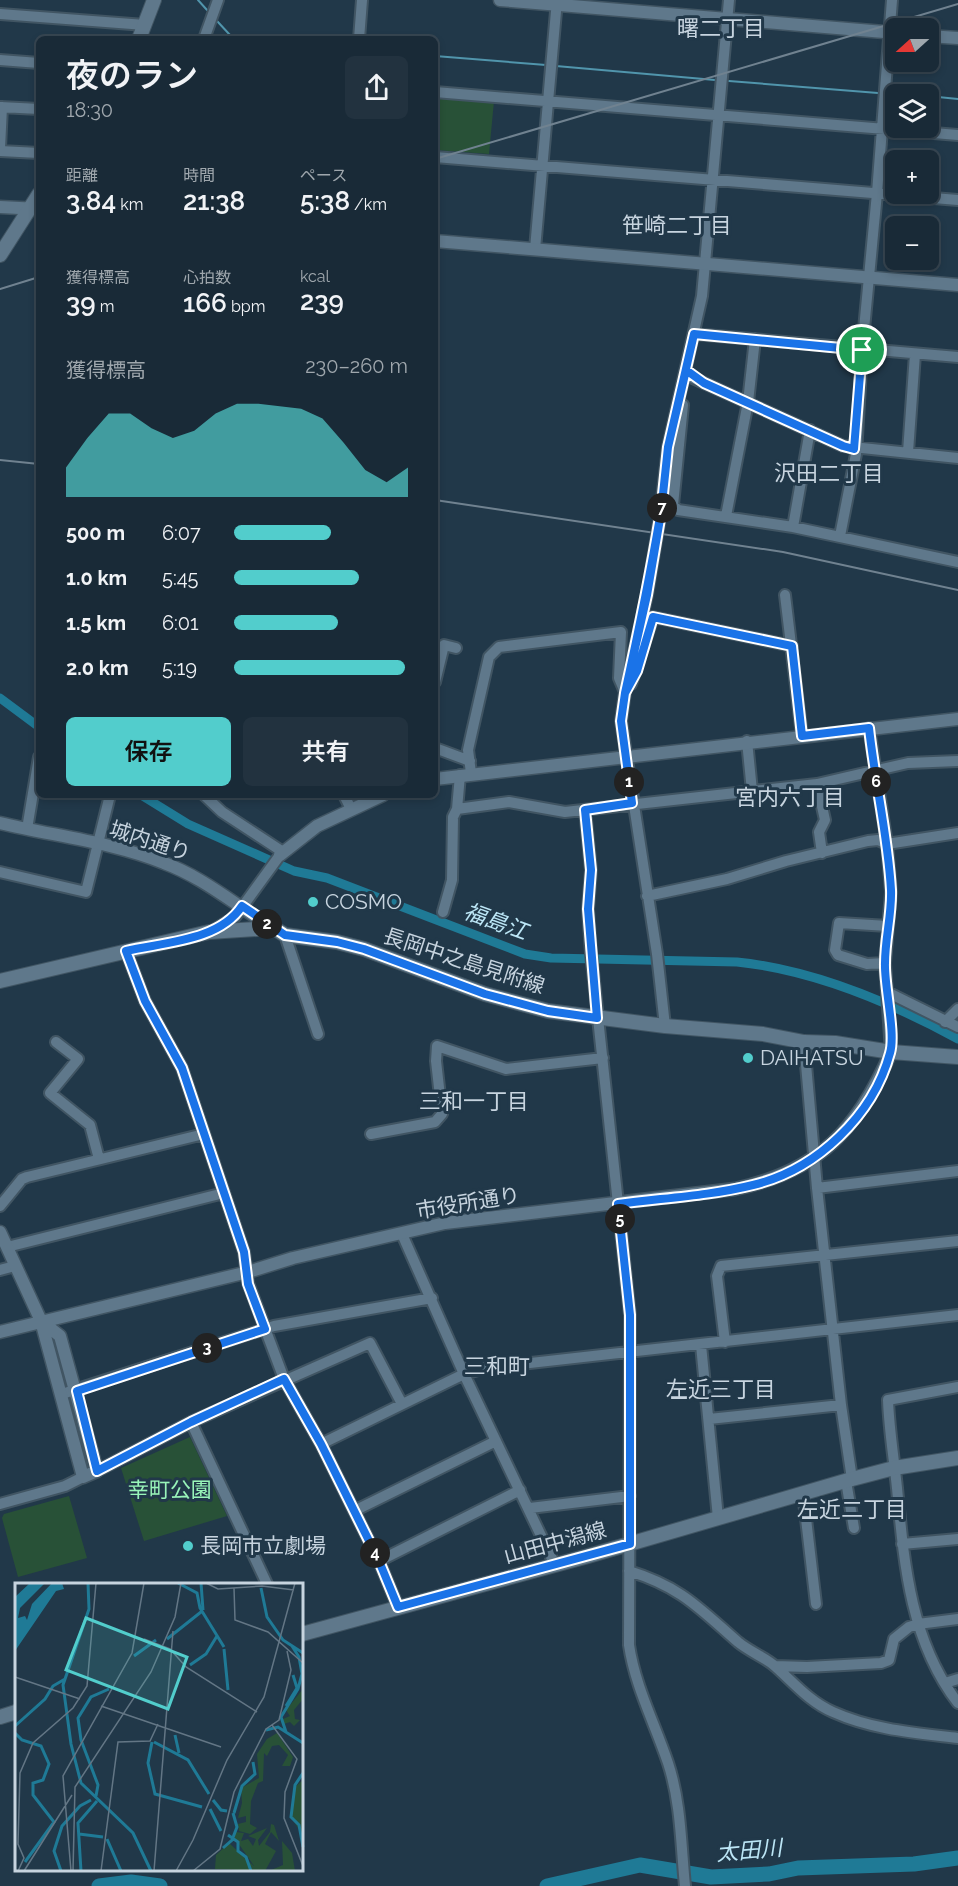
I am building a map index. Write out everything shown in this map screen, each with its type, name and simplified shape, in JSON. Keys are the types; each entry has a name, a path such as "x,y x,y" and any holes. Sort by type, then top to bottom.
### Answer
{"main road":[{"path":"140,36 154,0"},
{"path":"0,255 34,209"},
{"name":"長岡中之島見附線","path":"0,981 209,932 279,931 364,949 485,994 548,1011 665,1026 763,1034 804,1042 835,1043 891,1052 958,1057"},
{"name":"山田中潟線","path":"303,1634 630,1544 849,1480 894,1468 958,1458"},
{"path":"0,1717 15,1712"}],"street":[{"path":"205,36 218,0"},
{"path":"359,36 362,0"},
{"path":"500,0 556,2 885,32"},
{"path":"665,1026 660,972 621,721 647,595 660,517 668,447 694,334 705,264 729,0"},
{"path":"892,0 892,18"},
{"path":"535,249 544,166 556,2"},
{"path":"0,14 145,25"},
{"path":"939,37 958,38"},
{"path":"0,60 36,63"},
{"path":"840,536 856,454 854,449 868,277 888,72"},
{"path":"438,92 958,135"},
{"path":"36,110 1,107 0,150 36,153"},
{"path":"438,157 958,200"},
{"path":"0,207 34,209"},
{"path":"438,241 958,285"},
{"path":"694,334 958,357"},
{"path":"726,516 748,402 755,339"},
{"path":"908,452 915,354"},
{"path":"686,370 693,378 854,449 958,458"},
{"path":"682,384 684,401 673,506 678,510 793,527 958,562"},
{"path":"793,527 810,430"},
{"path":"785,596 802,736"},
{"path":"625,693 637,671 653,617 792,646"},
{"path":"443,912 452,880 453,817 467,770 469,744 489,657 499,647 621,633 619,678 625,693"},
{"path":"438,670 444,645 456,648"},
{"path":"438,778 467,770 626,756 958,719"},
{"path":"869,728 874,772 887,844 891,892 885,963 891,1052"},
{"path":"747,741 752,791"},
{"path":"438,750 467,770"},
{"path":"457,809 509,802 565,812 817,784 908,763 958,760"},
{"path":"27,829 36,775"},
{"path":"817,784 825,820 819,832 822,853"},
{"path":"0,872 86,892 109,798"},
{"path":"207,798 222,812 281,854"},
{"path":"346,798 351,809"},
{"path":"209,932 229,923 281,854 307,833 376,798"},
{"path":"585,810 591,870 588,909 591,953 630,1315 628,1645 632,1664 668,1764 678,1816 685,1886"},
{"name":"城内通り","path":"0,823 97,844 163,862 219,891 279,931"},
{"path":"647,896 728,879 878,840 887,844 958,833"},
{"path":"885,963 867,964 838,956 835,950 839,923 888,926"},
{"path":"279,931 318,1034"},
{"path":"126,951 145,1001 182,1068 224,1193 248,1272 248,1284 284,1379 321,1444 379,1561 398,1607"},
{"path":"887,995 958,1028"},
{"path":"945,1022 958,1009"},
{"path":"56,1042 78,1059 50,1093 90,1125 99,1159"},
{"path":"804,1042 817,1188 835,1330 854,1528"},
{"path":"371,1134 435,1122 442,1114 436,1060 437,1046 506,1069 603,1058"},
{"name":"市役所通り","path":"0,1332 248,1272 293,1258 482,1218 618,1204 754,1185 781,1176 815,1157 843,1133 862,1111 891,1052"},
{"path":"0,1206 22,1179 204,1134"},
{"path":"817,1188 958,1171"},
{"path":"7,1247 224,1193"},
{"path":"0,1232 41,1321 83,1477"},
{"path":"402,1234 464,1374 530,1508 555,1565"},
{"path":"724,1342 717,1276 721,1266 958,1241"},
{"path":"0,1270 15,1266"},
{"path":"62,1394 265,1329 432,1299"},
{"path":"321,1444 464,1374 485,1368 958,1315"},
{"path":"41,1321 60,1336 77,1391 97,1471"},
{"path":"0,1504 64,1486 191,1422 370,1343 402,1404"},
{"path":"701,1345 718,1518"},
{"path":"958,1388 888,1400 908,1585 918,1624 945,1683 958,1703"},
{"path":"709,1419 841,1405"},
{"path":"191,1422 267,1583"},
{"path":"354,1511 496,1441"},
{"path":"379,1561 520,1490"},
{"path":"803,1493 816,1604"},
{"path":"530,1508 630,1496"},
{"path":"902,1544 958,1539"},
{"path":"628,1571 656,1580 687,1597 740,1643 775,1666 804,1695 832,1712 904,1733 958,1738"},
{"path":"775,1666 807,1668 881,1663 889,1660 894,1639 909,1627 958,1619"},
{"path":"945,1683 958,1679"}],"green space":[{"path":"438,96 494,101 489,154 438,150"},
{"name":"幸町公園","path":"190,1437 227,1516 144,1541 121,1468"},
{"path":"69,1496 87,1558 18,1577 2,1518 4,1514"}],"waterway":[{"path":"198,0 207,10"},
{"path":"217,21 232,36"},
{"path":"438,56 546,65"},
{"path":"556,66 715,80"},
{"path":"729,81 878,93"},
{"path":"939,97 958,99"},
{"name":"福島江","path":"0,698 36,725"},
{"name":"福島江","path":"146,798 188,824 294,871 327,878 525,954 551,958 737,962 766,966 823,980 879,1000 958,1039"},
{"name":"太田川","path":"547,1886 640,1865 711,1877 769,1874 798,1868 914,1864 958,1858"},
{"name":"太田川","path":"99,1886 131,1882 160,1886"}],"railway":[{"path":"438,158 958,4"},
{"path":"0,289 36,278"},
{"path":"0,460 36,464"},
{"path":"438,500 783,552 958,590"}],"place":[{"name":"COSMO","path":"313,902"},
{"name":"DAIHATSU","path":"748,1058"},
{"name":"長岡市立劇場","path":"188,1546"}],"district":[{"name":"曙二丁目","path":"721,28"},
{"name":"笹崎二丁目","path":"677,225"},
{"name":"沢田二丁目","path":"829,473"},
{"name":"宮内六丁目","path":"790,797"},
{"name":"三和一丁目","path":"474,1101"},
{"name":"三和町","path":"497,1366"},
{"name":"左近三丁目","path":"721,1389"},
{"name":"左近二丁目","path":"852,1509"}],"route":[{"path":"862,350 694,334 682,384 668,447 661,513 647,595 625,693 621,721 632,803 585,810 591,870 588,909 597,1018 548,1011 485,994 364,949 337,942 285,935 253,916 242,906 235,917 222,927 126,951 145,1001 182,1068 244,1252 248,1284 265,1329 77,1391 97,1471 191,1422 284,1379 291,1395 321,1444 379,1561 398,1607 630,1544 630,1315 618,1204 735,1189 781,1176 799,1167 829,1146 850,1126 870,1098 891,1052 885,963 891,892 887,844 874,772 869,728 802,736 792,646 653,617 637,671 625,693 636,644 647,595 660,517 661,513 668,447 686,370 693,378 854,449 862,350"}]}
